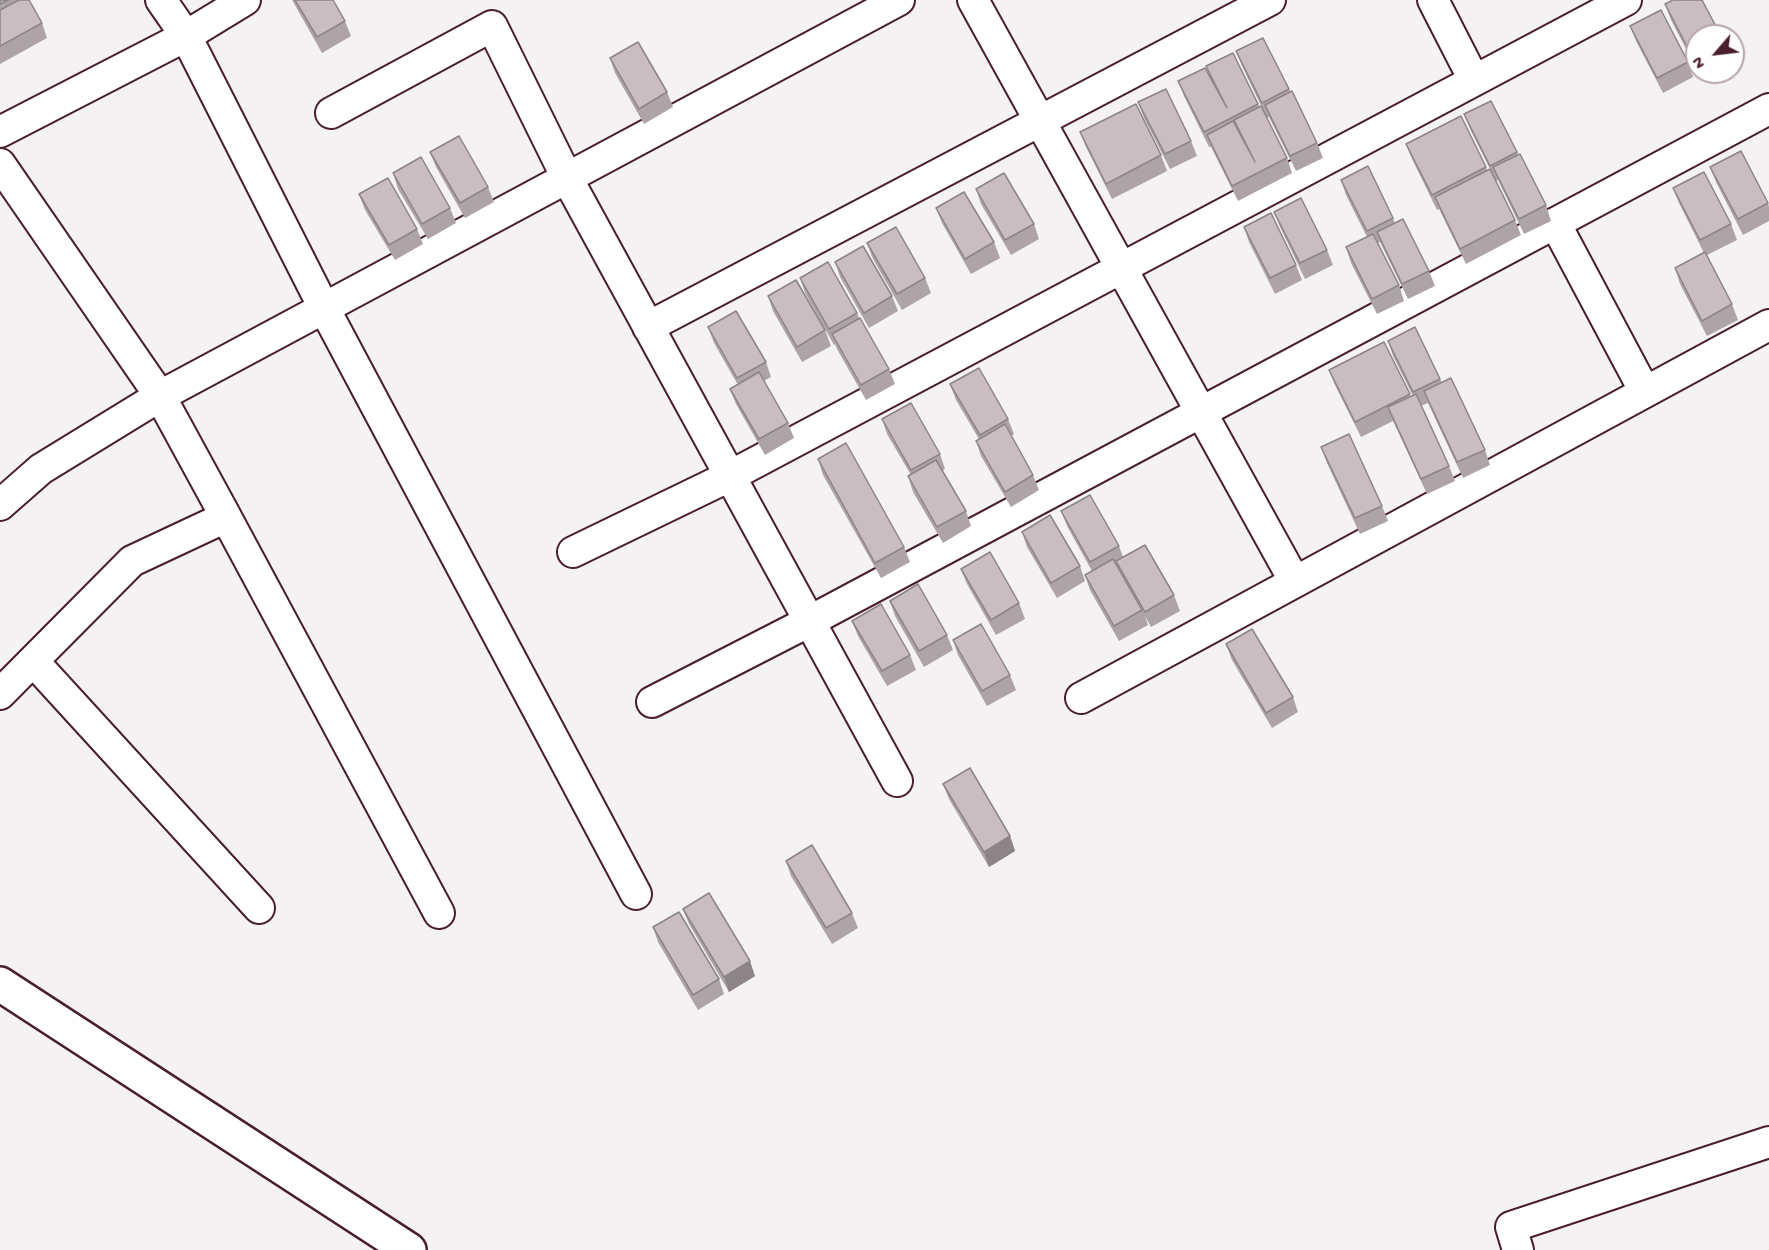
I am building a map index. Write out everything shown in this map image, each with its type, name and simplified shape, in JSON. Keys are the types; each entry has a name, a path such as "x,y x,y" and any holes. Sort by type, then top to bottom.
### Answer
{"street":[{"path":"161,0 186,36 324,308 636,894"},
{"path":"0,132 186,36 245,0"},
{"path":"0,505 41,469 160,396 898,0"},
{"path":"973,0 1295,582"},
{"path":"648,327 1270,0"},
{"path":"1433,0 1474,80"},
{"path":"573,552 730,477 1626,0"},
{"path":"331,113 492,26 567,178 897,781"},
{"path":"652,702 1202,413 1769,109"},
{"path":"0,164 160,396 439,913"},
{"path":"1556,223 1645,392"},
{"path":"1081,698 1769,325"},
{"path":"0,694 132,561 226,517"},
{"path":"34,662 259,908"},
{"path":"0,984 409,1250"},
{"path":"1518,1250 1511,1227 1769,1142"}],"building":[{"path":"19,0 29,0 42,23 0,46 0,10"},
{"path":"295,0 333,0 345,21 317,37"},
{"path":"1673,0 1702,0 1715,24 1685,24 1685,43 1665,4"},
{"path":"1661,10 1685,56 1685,64 1657,78 1630,26"},
{"path":"1263,38 1289,89 1262,103 1236,51"},
{"path":"638,42 667,92 639,109 610,58"},
{"path":"1233,53 1258,104 1204,132 1178,81 1205,68 1227,108 1206,66"},
{"path":"1166,89 1191,141 1165,154 1138,102"},
{"path":"1292,91 1317,143 1290,156 1265,105"},
{"path":"1491,101 1517,152 1490,166 1464,114"},
{"path":"1136,104 1161,155 1106,184 1080,132"},
{"path":"1261,106 1287,158 1232,186 1207,135 1233,121 1255,162 1234,120"},
{"path":"1461,116 1486,167 1432,195 1406,144"},
{"path":"459,136 488,187 460,203 430,152"},
{"path":"1741,151 1768,203 1738,219 1710,167"},
{"path":"1520,154 1546,205 1519,219 1493,167"},
{"path":"421,157 450,208 422,224 393,173"},
{"path":"1368,166 1393,218 1367,231 1341,180"},
{"path":"1490,169 1515,220 1460,249 1435,197"},
{"path":"1704,172 1731,224 1700,240 1673,188"},
{"path":"1004,173 1034,224 1005,240 976,189"},
{"path":"388,178 417,229 389,245 359,194"},
{"path":"964,192 994,242 965,259 936,208"},
{"path":"1301,198 1327,250 1300,263 1274,212"},
{"path":"1271,213 1296,265 1270,278 1244,227"},
{"path":"1403,219 1429,271 1402,284 1377,232"},
{"path":"896,227 925,278 897,294 867,243"},
{"path":"1373,234 1399,285 1372,299 1346,247"},
{"path":"863,246 892,296 864,313 835,262"},
{"path":"1705,252 1732,304 1702,321 1675,268"},
{"path":"828,262 857,313 829,329 800,278"},
{"path":"796,280 825,330 797,347 768,296"},
{"path":"736,311 766,362 737,378 708,327"},
{"path":"860,318 889,369 861,385 832,334"},
{"path":"1415,327 1440,379 1413,392 1388,341"},
{"path":"1384,342 1410,394 1355,422 1329,370"},
{"path":"979,368 1008,419 980,435 950,384"},
{"path":"759,372 788,423 759,439 730,389"},
{"path":"1451,378 1485,450 1457,462 1424,391"},
{"path":"1416,394 1449,466 1421,479 1388,407"},
{"path":"911,403 940,454 911,470 882,419"},
{"path":"1005,424 1033,475 1005,492 976,441"},
{"path":"1349,434 1382,506 1355,518 1321,447"},
{"path":"846,443 904,547 875,563 818,459"},
{"path":"936,460 966,511 937,527 908,476"},
{"path":"1090,495 1119,546 1090,562 1061,511"},
{"path":"1050,515 1080,566 1051,583 1022,532"},
{"path":"1145,545 1174,595 1145,612 1116,561"},
{"path":"990,552 1019,603 991,620 961,569"},
{"path":"1113,559 1142,610 1114,626 1085,575"},
{"path":"918,584 947,635 919,651 890,601"},
{"path":"881,604 910,655 882,671 852,621"},
{"path":"981,624 1010,675 982,691 953,640"},
{"path":"1252,629 1293,697 1266,713 1226,644"},
{"path":"970,768 1010,836 984,852 943,784"},
{"path":"812,845 852,913 826,928 786,861"},
{"path":"709,893 750,961 724,977 683,909"},
{"path":"679,912 719,979 693,995 653,927"}]}
